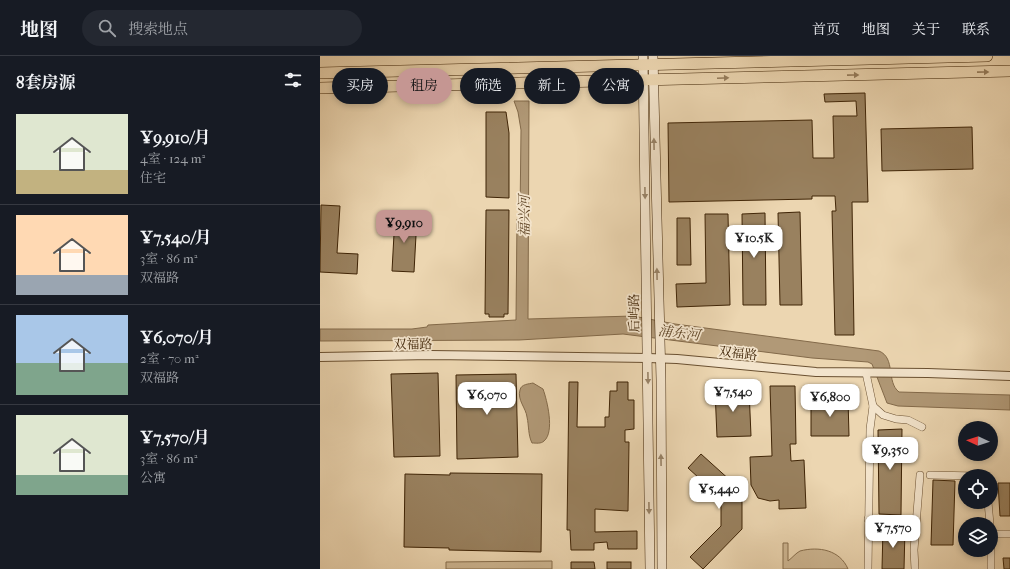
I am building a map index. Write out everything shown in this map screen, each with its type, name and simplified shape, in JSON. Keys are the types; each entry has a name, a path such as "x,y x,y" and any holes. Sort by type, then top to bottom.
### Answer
{"main road":[{"path":"320,73 648,60 987,56"},
{"name":"后屿路","path":"648,60 647,339 650,569"},
{"path":"320,88 1010,71"},
{"name":"后屿路","path":"648,80 660,358 662,569"}],"street":[{"name":"双福路","path":"320,357 431,355 660,358 798,371 869,373 892,372 1010,376"},
{"path":"868,569 870,429 873,406 869,373"},
{"path":"873,406 883,415 896,419 908,420 922,427"},
{"path":"915,569 914,550 920,475"},
{"path":"930,475 958,476"},
{"path":"868,519 916,520"},
{"path":"998,534 1010,534"},
{"path":"991,557 991,569"}],"shaded area":[{"path":"783,543 788,543 788,561 800,551 821,549 840,557 848,569 783,569"},
{"path":"552,561 552,569 446,569 446,562"}],"water":[{"path":"516,101 524,101 524,104 529,104 528,319 633,316 675,324 879,351 884,354 887,359 895,388 899,392 1010,395 1010,410 898,406 887,403 872,364 868,362 812,358 623,334 519,340 320,341 320,329 412,329 427,327 428,325 516,320 517,219 520,217 521,130 515,104"},
{"path":"533,383 543,389 550,423 547,437 543,442 538,443 532,443 529,434 528,420 519,394 522,387"}],"building":[{"path":"865,93 868,202 852,202 854,335 835,335 832,211 836,211 835,196 812,196 812,199 669,202 668,123 812,120 813,158 834,158 833,116 857,116 856,101 825,102 824,94"},
{"path":"486,112 506,112 509,133 509,198 486,197"},
{"path":"972,127 973,169 882,171 881,129"},
{"path":"321,205 340,206 337,253 358,254 357,274 320,272"},
{"path":"486,210 509,210 508,314 504,314 504,317 489,317 489,314 485,314"},
{"path":"800,212 802,305 780,305 778,213"},
{"path":"765,213 766,305 743,305 742,214"},
{"path":"705,214 728,214 730,305 677,307 676,284 706,283"},
{"path":"395,216 417,217 414,272 392,271"},
{"path":"677,218 690,218 691,265 677,265"},
{"path":"438,373 440,456 394,457 391,374"},
{"path":"516,374 518,457 457,459 456,375"},
{"path":"569,382 578,382 577,427 605,427 605,417 609,417 610,391 617,391 617,382 628,382 628,400 634,400 634,429 625,430 625,442 629,442 628,511 595,509 595,532 637,531 637,549 608,549 607,542 594,543 594,550 571,550 570,530 567,530"},
{"path":"770,386 795,386 796,444 790,444 791,461 804,460 806,508 779,509 779,500 770,501 758,498 751,485 750,457 772,456"},
{"path":"749,389 751,436 717,437 715,390"},
{"path":"848,399 849,436 811,436 811,400"},
{"path":"902,429 901,515 879,514 878,430"},
{"path":"701,454 742,491 742,529 703,569 690,557 721,526 721,498 688,468"},
{"path":"450,473 542,474 541,552 449,550 449,548 404,547 405,474 450,475"},
{"path":"933,480 955,481 953,545 931,545"},
{"path":"998,483 1010,483 1010,516 1000,516"},
{"path":"883,528 905,529 904,569 882,569"},
{"path":"1003,558 1010,558 1010,569 1004,569"},
{"path":"571,562 594,562 595,569 571,569"},
{"path":"607,562 631,562 631,569 607,569"}],"water label":[{"name":"福兴河","path":"524,216"},
{"name":"浦东河","path":"679,333"}]}
